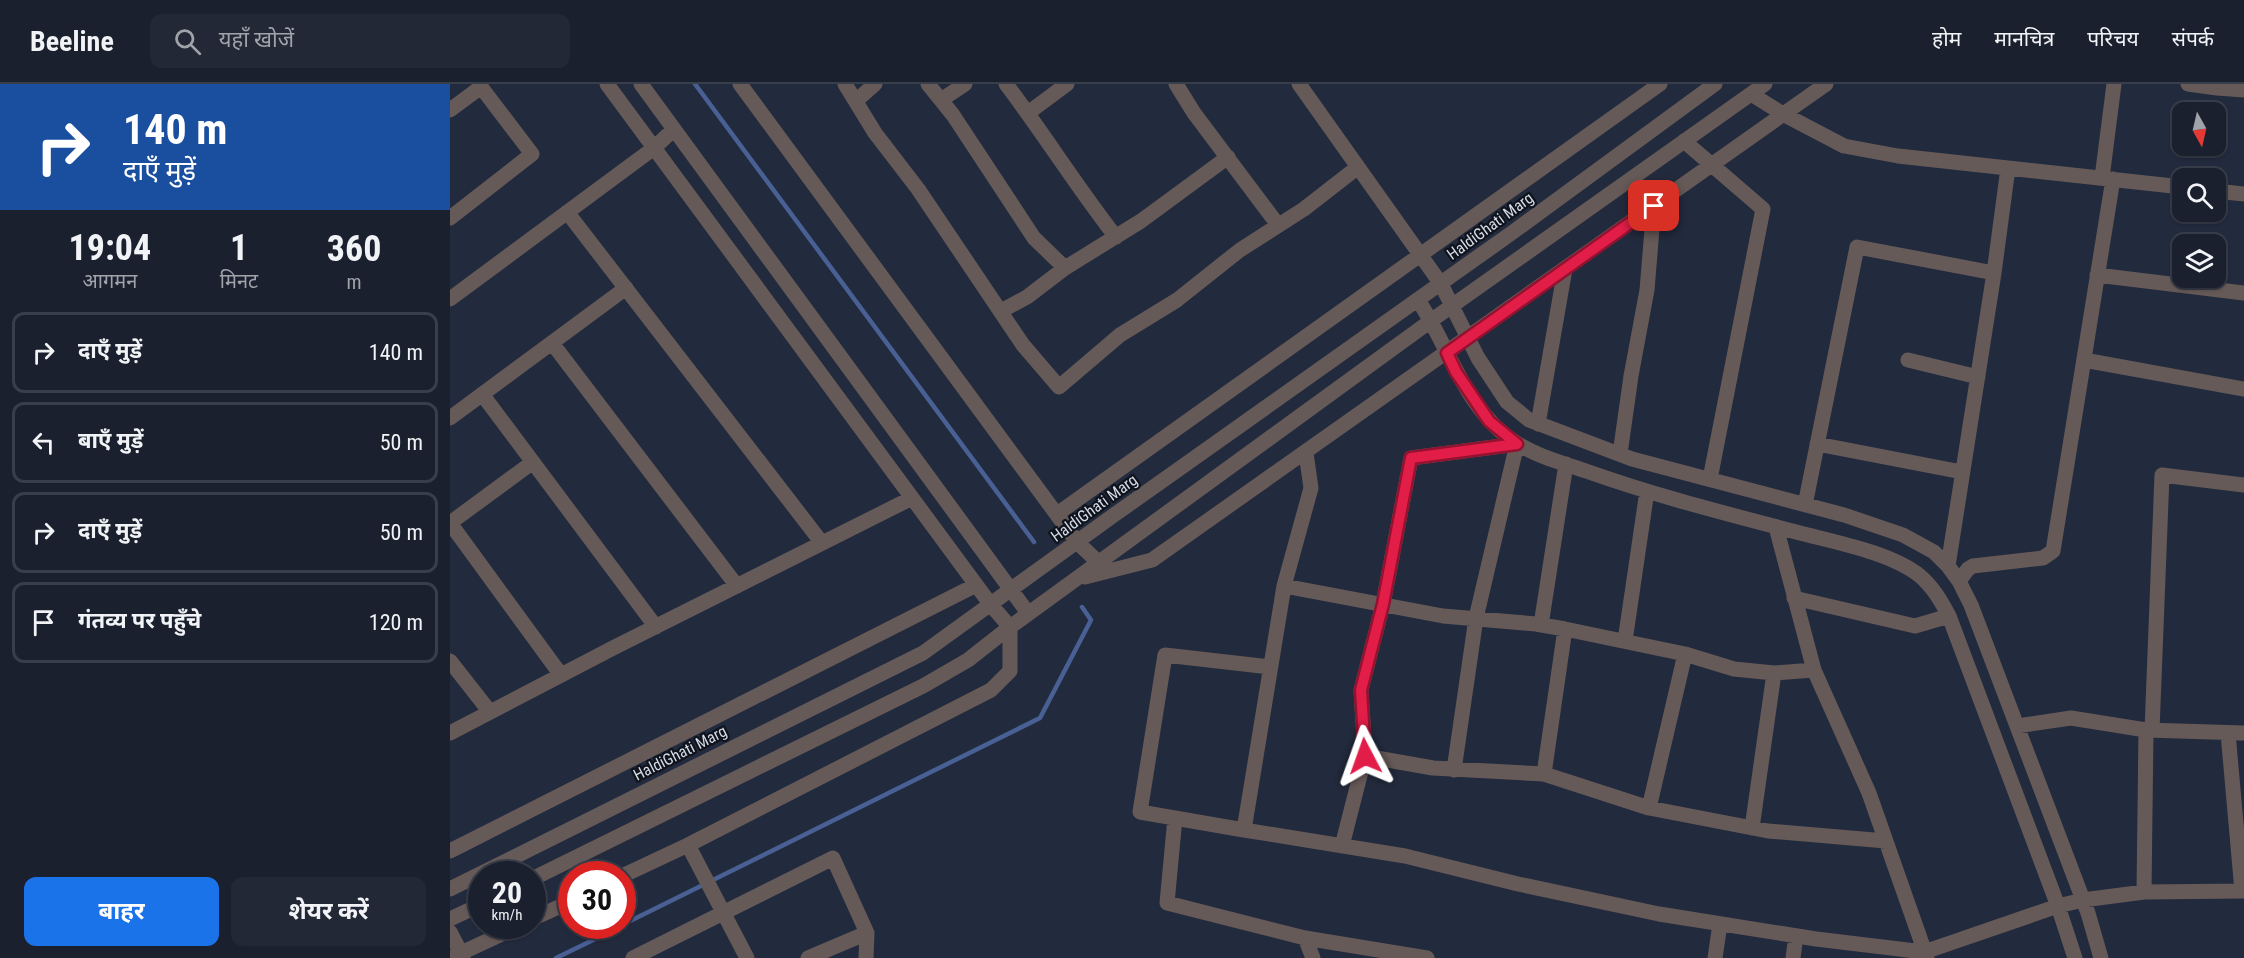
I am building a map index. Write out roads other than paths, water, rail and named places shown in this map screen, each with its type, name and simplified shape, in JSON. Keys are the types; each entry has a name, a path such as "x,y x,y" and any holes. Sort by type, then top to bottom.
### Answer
{"street":[{"path":"607,84 976,585 1010,627 1010,671 990,690 636,869"},
{"path":"641,84 1028,613"},
{"path":"845,84 875,133 918,189 1023,345 1059,387 1120,335 1177,300 1240,250 1304,209 1358,167"},
{"path":"856,101 875,84"},
{"path":"928,84 991,171 1034,238 1065,268"},
{"path":"941,100 965,84"},
{"path":"1006,84 1086,199 1116,237"},
{"path":"1028,113 1066,84"},
{"path":"1176,84 1194,113 1278,225"},
{"path":"1299,84 1441,284 1478,358 1507,402 1529,420 1620,454 1805,505 1903,535 1934,552 1948,566 1959,581 1971,605 2083,900 2101,958"},
{"path":"1057,514 1660,84"},
{"name":"HaldiGhati Marg","path":"450,889 923,653 1441,284 1715,84"},
{"path":"546,872 922,686 968,660 1028,613 1431,320 1765,84"},
{"path":"1075,579 1152,560 1307,460 1447,353 1826,84"},
{"path":"1959,581 1973,566 2043,558 2053,551 2097,275 2114,84"},
{"path":"2188,84 2244,90"},
{"path":"450,110 480,85 532,154 450,218"},
{"path":"746,86 1077,542 1098,562"},
{"path":"1751,94 1783,114 1844,146 1898,156 2172,186"},
{"path":"450,298 654,148 674,129"},
{"path":"1683,141 1763,209 1710,479"},
{"path":"1001,311 1027,297 1065,268 1176,197 1228,157"},
{"path":"1948,566 1994,273 2008,168"},
{"path":"2226,192 2244,194"},
{"path":"1620,454 1631,376 1647,290 1654,206"},
{"path":"567,212 822,543"},
{"path":"1805,505 1857,246 1994,273"},
{"path":"1538,424 1565,269"},
{"path":"2097,275 2244,293"},
{"path":"450,418 626,288"},
{"path":"1418,300 1431,320 1456,372 1489,421 1517,444 1566,464 1647,491 1839,543 1894,561 1906,567 1929,585 1948,616 2058,906 2075,958"},
{"path":"552,343 737,586"},
{"path":"1908,360 1977,377"},
{"path":"2084,360 2244,389"},
{"path":"482,394 656,627"},
{"path":"1342,846 1365,756 1361,690 1383,604 1411,458 1517,444"},
{"path":"1454,770 1476,618 1517,444"},
{"path":"1817,444 1962,472"},
{"path":"1244,830 1284,586 1311,488 1307,460"},
{"path":"533,462 450,523 561,675"},
{"path":"1541,625 1566,464"},
{"path":"2144,892 2149,730 2163,475 2244,485"},
{"path":"1625,641 1647,491"},
{"path":"450,733 912,498"},
{"path":"1776,527 1814,670 1869,793 1925,955"},
{"path":"450,851 976,585"},
{"path":"1284,586 1443,616 1565,629 1684,654 1734,669 1774,673 1814,670"},
{"path":"1794,598 1915,626 1948,616"},
{"path":"1544,774 1565,629"},
{"path":"1649,808 1684,654"},
{"path":"1270,667 1165,656 1140,812 1405,856 1518,884 1659,914 1796,936 1875,952 1925,955 2058,906 2083,900 2144,892 2243,891 2228,732"},
{"path":"450,660 490,712"},
{"path":"1752,828 1774,673"},
{"path":"2018,726 2070,718 2149,730 2244,733"},
{"path":"1365,756 1433,768 1544,774 1649,808 1768,831 1886,841"},
{"path":"1175,818 1167,903 1305,938 1427,958"},
{"path":"688,845 747,958"},
{"path":"639,957 833,858 867,933 866,958"},
{"path":"450,920 468,911"},
{"path":"1715,958 1720,924"},
{"path":"450,932 458,957 493,939"},
{"path":"808,958 867,933"},
{"path":"1792,958 1796,936"},
{"path":"1305,938 1313,958"}],"waterway":[{"path":"695,84 1034,542"},
{"path":"636,918 1040,718 1091,620 1082,607"},
{"path":"556,958 595,939"}]}
